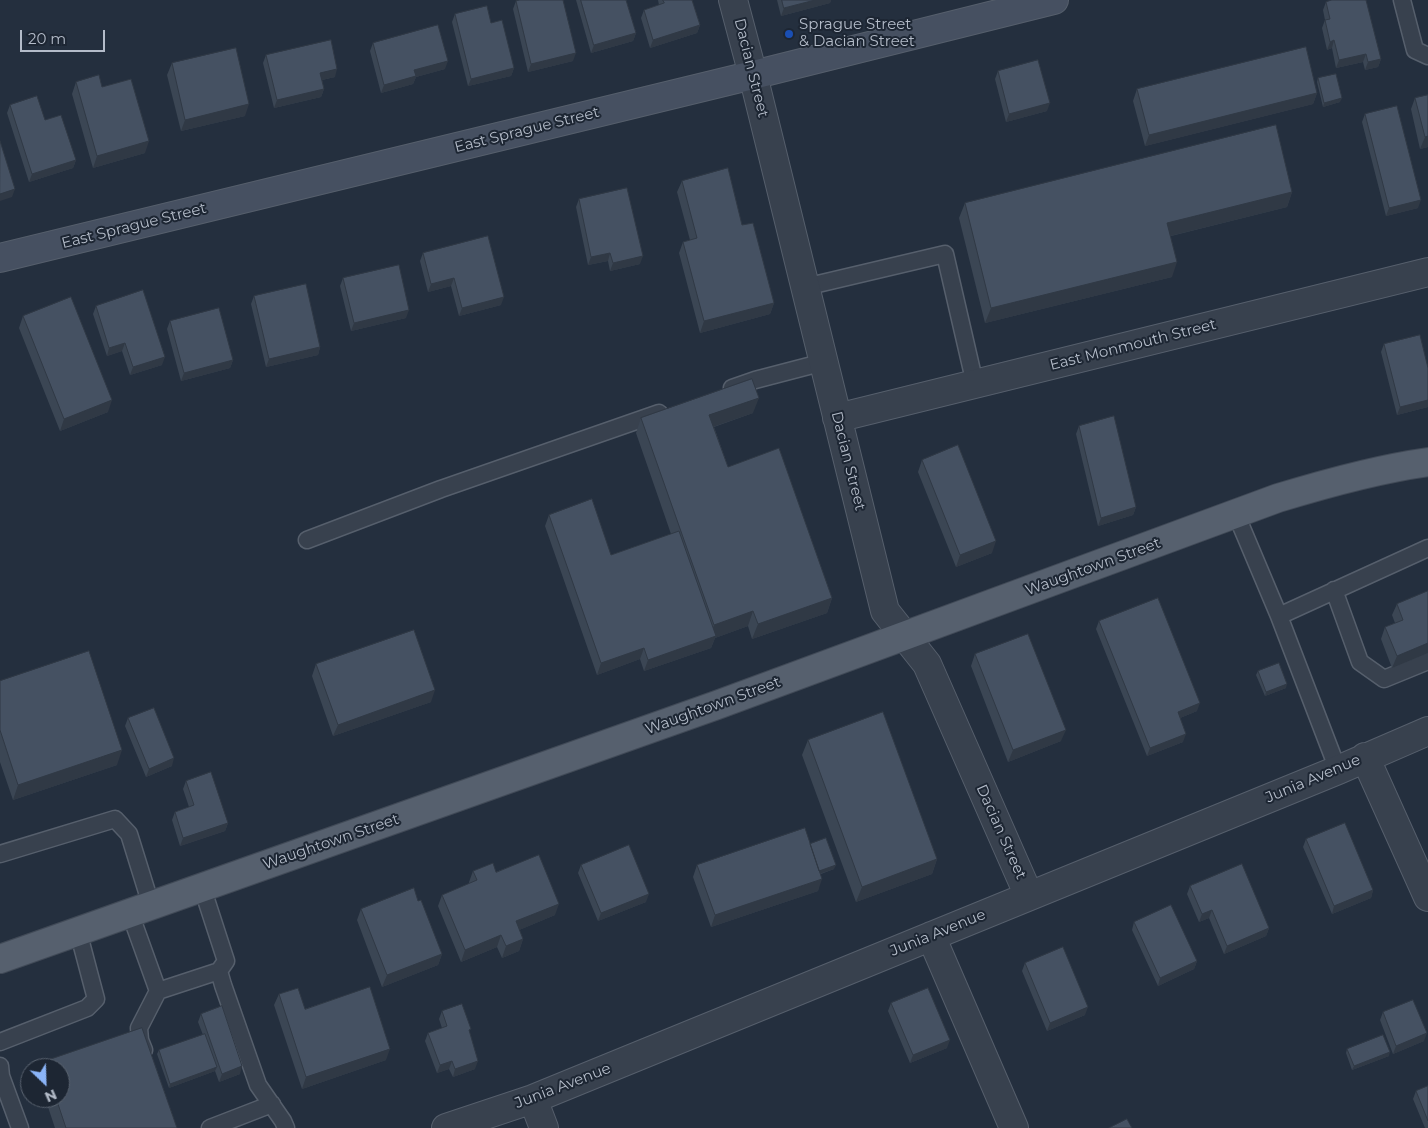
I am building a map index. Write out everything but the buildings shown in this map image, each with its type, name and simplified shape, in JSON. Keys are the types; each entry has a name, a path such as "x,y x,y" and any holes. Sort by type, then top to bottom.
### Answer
{"main road":[{"name":"Waughtown Street","path":"0,959 707,709 1236,514 1319,486 1364,474 1428,462"}],"street":[{"name":"Dacian Street","path":"733,0 885,611 927,664 1029,896"},
{"name":"East Sprague Street","path":"0,258 1054,0"},
{"name":"East Monmouth Street","path":"837,418 1428,272"},
{"name":"Junia Avenue","path":"446,1128 533,1099 1338,770 1428,730"},
{"path":"1365,757 1428,897"},
{"path":"931,936 1014,1128"},
{"path":"533,1099 544,1128"}],"lane":[{"path":"1402,0 1415,50 1428,56"},
{"path":"805,287 945,254 975,384"},
{"path":"718,392 824,362"},
{"path":"307,540 441,489 672,409"},
{"path":"1236,514 1279,616 1338,770"},
{"path":"1279,616 1428,548"},
{"path":"1334,590 1360,662 1384,678 1428,661"},
{"path":"0,854 115,819 129,834 141,909 158,991 139,1028 140,1040 150,1067"},
{"path":"158,991 219,971 226,961 202,887"},
{"path":"0,1042 87,1008 96,999 78,931"},
{"path":"219,971 258,1085 286,1128"},
{"path":"0,1066 1,1076 20,1128"},
{"path":"210,1128 272,1104"}],"place":[{"name":"Sprague Street & Dacian Street","path":"789,34"}]}
